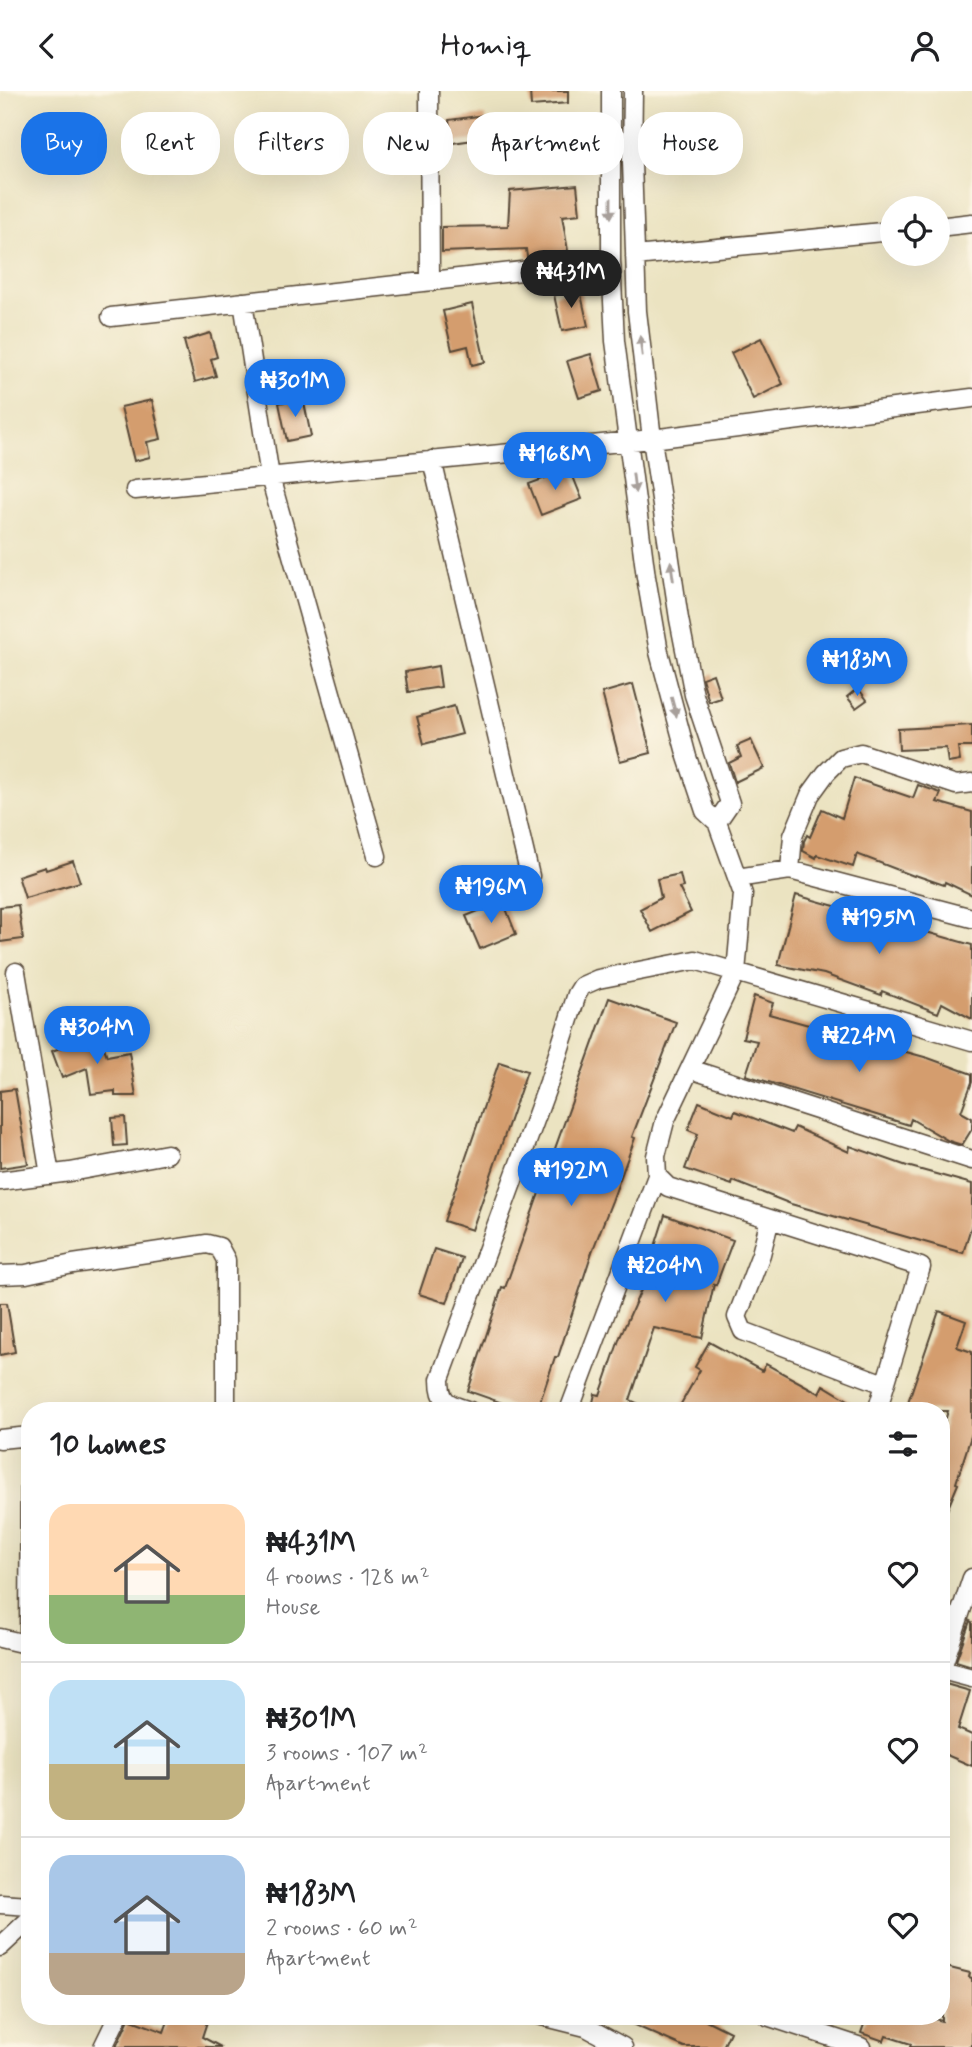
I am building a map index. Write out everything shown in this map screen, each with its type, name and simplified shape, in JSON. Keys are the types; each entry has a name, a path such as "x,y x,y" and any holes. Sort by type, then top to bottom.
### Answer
{"street":[{"path":"429,91 430,281"},
{"path":"611,91 611,112"},
{"path":"633,91 632,162 637,311 678,619 694,695 730,803 718,822"},
{"path":"624,162 632,162"},
{"path":"572,1402 657,1176 656,1156 665,1121 736,972 743,894 718,822 705,811 687,757 653,621 615,341 611,175"},
{"path":"950,225 972,223"},
{"path":"635,256 880,232"},
{"path":"111,317 611,261"},
{"path":"243,302 270,477 377,856"},
{"path":"135,490 652,439 972,398"},
{"path":"432,460 530,876"},
{"path":"653,621 678,619"},
{"path":"790,870 793,836 810,795 841,758 861,753 956,785 972,783"},
{"path":"737,878 790,870 972,918"},
{"path":"446,1402 440,1394 440,1379 582,986 598,979 695,960 972,1041"},
{"path":"16,972 50,1175"},
{"path":"690,1069 972,1160"},
{"path":"0,1181 167,1154"},
{"path":"657,1176 668,1187 921,1267 879,1402"},
{"path":"770,1219 761,1254 737,1317 743,1331 884,1384"},
{"path":"0,1275 26,1274 84,1262 207,1244 219,1247 226,1260 226,1402"},
{"path":"0,1439 21,1437"},
{"path":"950,1645 972,1578"},
{"path":"0,1638 21,1643"},
{"path":"950,1671 972,1678"},
{"path":"0,1904 21,1905"},
{"path":"0,1947 21,1927"},
{"path":"103,2047 114,2025"},
{"path":"593,2025 623,2047"},
{"path":"793,2025 860,2047"}],"building":[{"path":"530,91 568,91 568,103 531,106"},
{"path":"467,118 467,141 453,143 453,119"},
{"path":"577,185 580,214 562,216 568,251 527,257 526,249 442,252 442,227 508,226 510,191"},
{"path":"580,290 588,326 562,331 554,295"},
{"path":"472,304 485,362 472,365 468,346 452,350 443,311"},
{"path":"210,333 217,357 211,359 216,376 195,382 184,341"},
{"path":"761,338 783,384 753,399 731,353"},
{"path":"591,354 602,391 579,398 567,361"},
{"path":"303,398 311,436 287,441 279,403"},
{"path":"152,400 161,439 147,442 150,457 134,461 121,407"},
{"path":"570,469 582,499 541,515 529,484"},
{"path":"438,666 441,687 408,692 405,672"},
{"path":"713,674 721,698 709,702 702,678"},
{"path":"633,684 651,753 620,761 602,693"},
{"path":"858,688 867,700 856,708 847,697"},
{"path":"454,706 462,734 424,744 417,717"},
{"path":"972,725 972,747 958,747 960,761 948,763 946,748 899,750 898,729"},
{"path":"751,740 764,768 735,782 729,763 741,757 737,746"},
{"path":"854,778 913,798 918,785 941,793 937,802 972,812 972,895 945,882 944,885 914,876 857,854 853,867 817,855 816,858 803,851 804,841 807,835 810,837 822,809 842,818"},
{"path":"73,861 80,882 25,898 18,876"},
{"path":"680,874 683,887 679,888 691,912 652,932 640,909 661,898 657,879"},
{"path":"796,895 972,945 972,1019 942,1003 938,1013 882,991 881,995 824,974 778,965"},
{"path":"503,901 516,934 480,949 466,916"},
{"path":"18,905 23,939 0,942 0,907"},
{"path":"754,996 773,1003 769,1014 928,1058 972,1074 972,1082 961,1112 972,1118 972,1129 962,1145 949,1141 911,1119 909,1125 746,1075 757,1041 743,1038"},
{"path":"609,998 676,1022 632,1137 635,1138 540,1402 499,1402 468,1391 502,1287 505,1288"},
{"path":"99,1033 107,1056 129,1052 136,1096 115,1096 115,1091 91,1094 87,1068 62,1078 52,1051"},
{"path":"499,1062 527,1071 472,1230 444,1221"},
{"path":"15,1089 28,1164 0,1168 0,1091"},
{"path":"699,1102 733,1116 735,1111 792,1133 795,1127 849,1152 850,1146 907,1166 972,1184 972,1224 963,1253 791,1204 733,1181 732,1185 685,1169 698,1134 688,1130"},
{"path":"125,1117 127,1145 114,1146 112,1118"},
{"path":"665,1215 733,1240 716,1285 714,1284 702,1338 654,1328 630,1400 634,1402 593,1402 595,1394 600,1395 620,1337 653,1263 650,1262"},
{"path":"434,1249 462,1258 447,1303 419,1294"},
{"path":"0,1303 7,1303 15,1352 0,1355"},
{"path":"939,1311 966,1321 957,1347 972,1352 972,1433 950,1503 950,1402 908,1402"},
{"path":"709,1342 762,1371 766,1364 819,1393 823,1385 851,1402 682,1402 700,1370 695,1367"},
{"path":"970,1621 972,1622 972,1666 956,1661"},
{"path":"950,1685 970,1691 958,1729 972,1735 972,1766 950,1756"},
{"path":"950,1968 970,1973 972,2047 910,2047 911,2044 886,2036 884,2041 861,2033 864,2025 950,2025"},
{"path":"126,2025 145,2025 164,2032 167,2025 206,2025 202,2037 221,2047 116,2047"},
{"path":"634,2025 716,2025 730,2032 723,2047 684,2047"}]}
